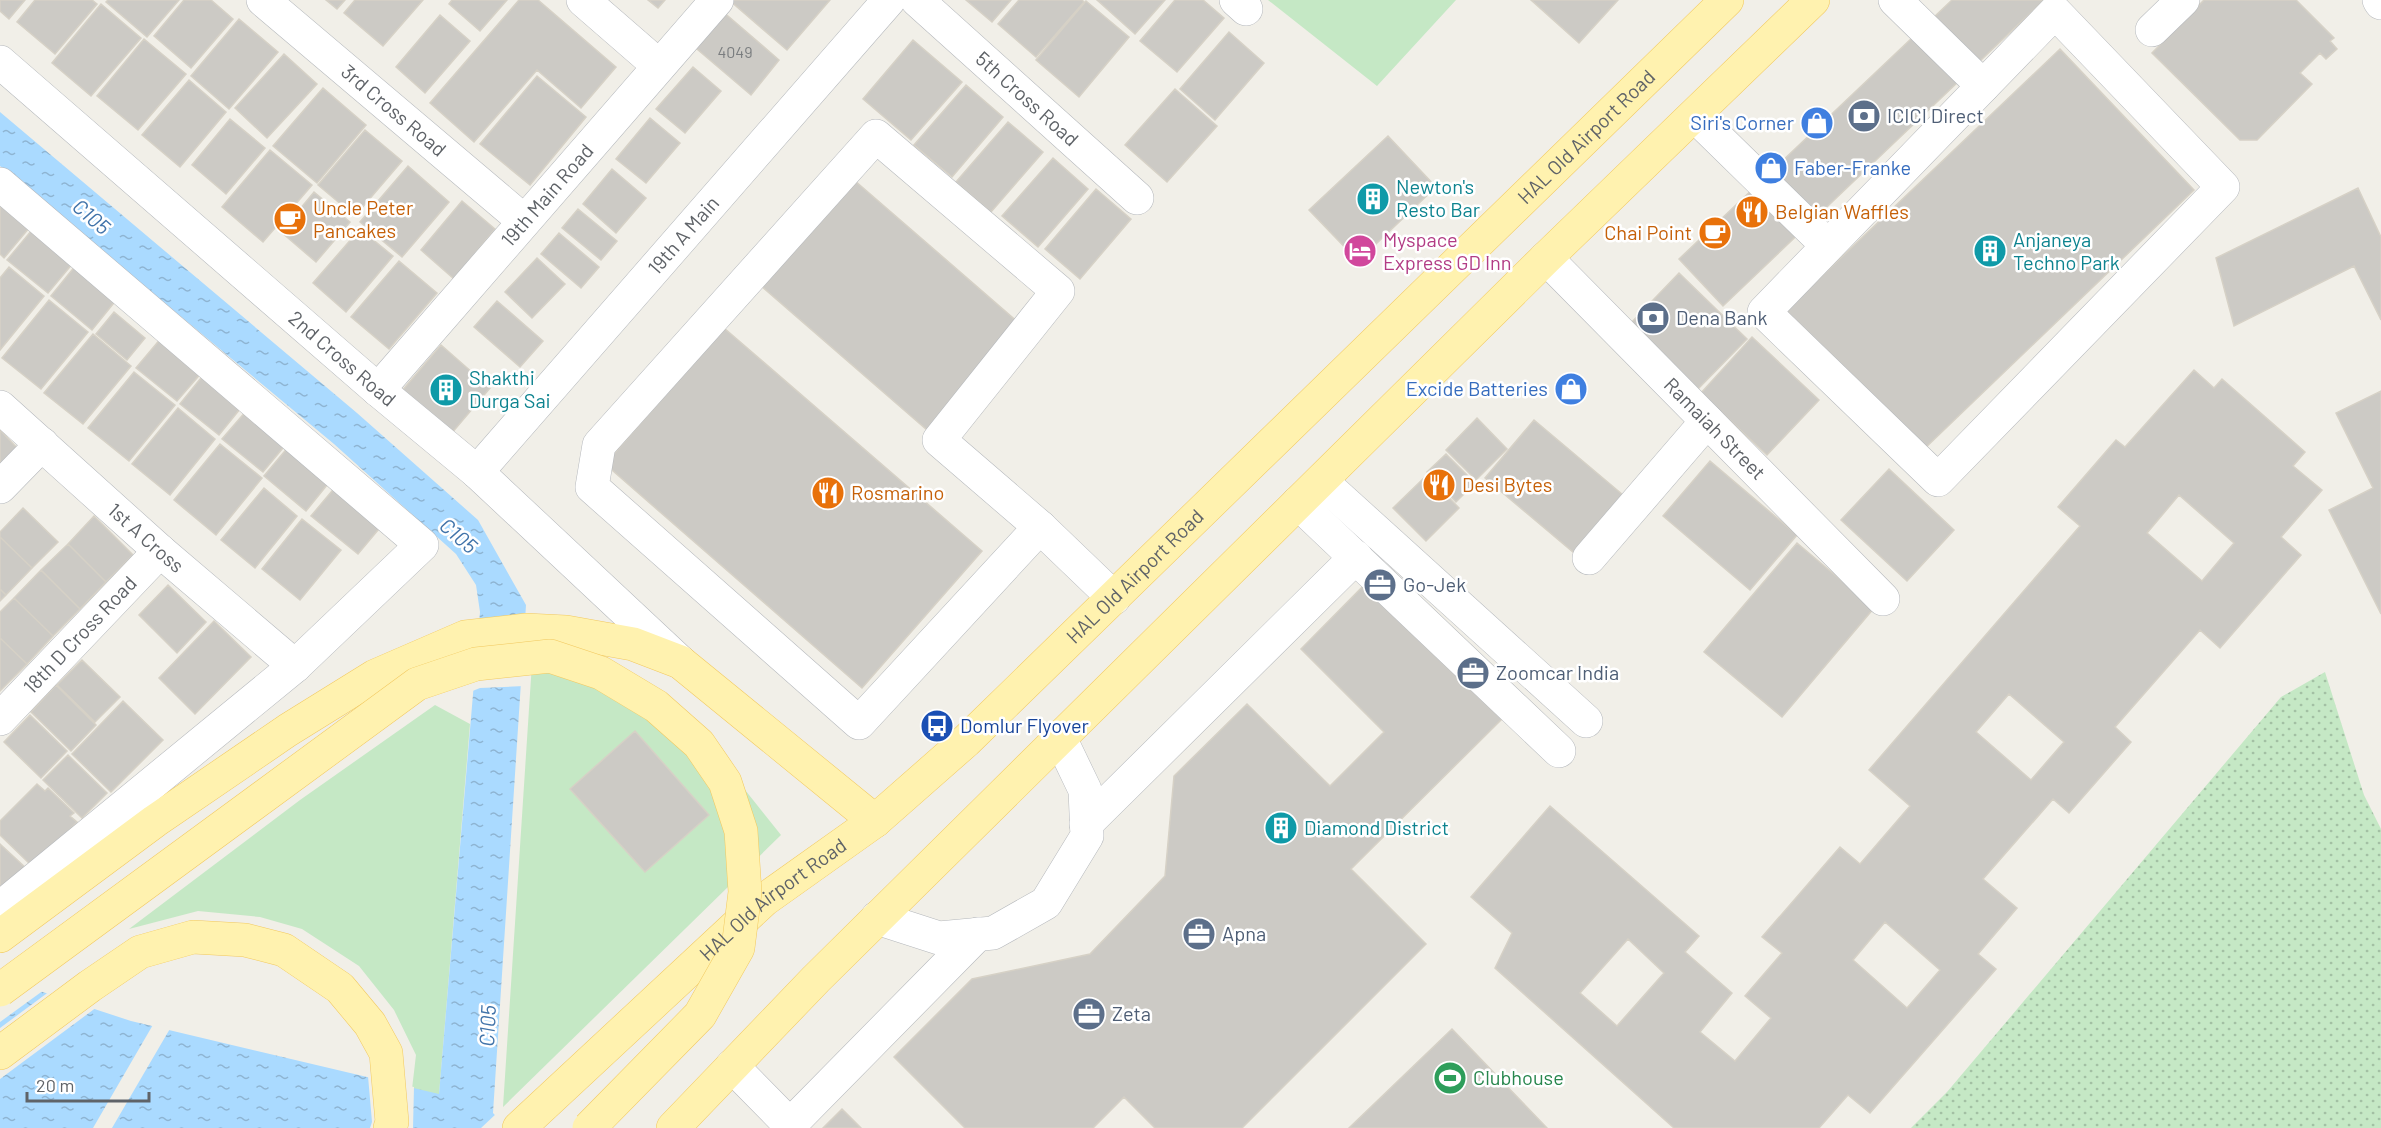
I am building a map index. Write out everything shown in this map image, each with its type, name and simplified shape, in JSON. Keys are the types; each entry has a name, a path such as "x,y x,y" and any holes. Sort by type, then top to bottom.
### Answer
{"main road":[{"path":"673,1128 877,918 1546,258 1813,0"},
{"name":"HAL Old Airport Road","path":"521,1127 764,900 875,821 966,741 1723,2"},
{"path":"0,936 155,821 288,729 375,676 465,637 526,630 566,632 633,644 680,662 875,821"},
{"path":"0,990 417,684 476,664 550,656 601,673 620,684 657,706 699,744 725,782 741,831 745,892 738,948 700,1016 589,1128"},
{"path":"0,1053 140,952 193,937 245,940 284,950 340,988 370,1024 386,1053 392,1122 390,1128"}],"street":[{"name":"3rd Cross Road","path":"263,0 524,222"},
{"path":"583,0 659,66"},
{"name":"19th Main Road","path":"378,390 717,0"},
{"name":"19th A Main","path":"477,472 889,0"},
{"name":"5th Cross Road","path":"917,0 1137,198"},
{"path":"1895,0 1983,86"},
{"path":"2152,30 2183,0"},
{"path":"2055,12 2223,187 1938,480 1764,312 1828,246 2055,12"},
{"name":"2nd Cross Road","path":"0,62 378,390 477,472 680,662"},
{"path":"1695,116 1828,246"},
{"path":"1040,526 860,723 592,486 599,445 876,136 1058,291 939,440 1040,526 1114,597"},
{"path":"0,184 422,545 295,666 0,908"},
{"name":"Ramaiah Street","path":"1546,258 1883,599"},
{"name":"1st A Cross","path":"0,407 160,551 295,666"},
{"path":"1589,558 1707,421"},
{"path":"0,487 42,444"},
{"path":"1322,481 1586,721"},
{"path":"1298,503 1559,752"},
{"name":"18th D Cross Road","path":"0,719 160,551"},
{"path":"1086,824 1356,557"},
{"path":"877,918 939,938 993,933 1046,903 1087,836 1085,790 1060,738"},
{"path":"732,1066 789,1127 978,934"}],"green space":[{"path":"1268,0 1456,0 1377,86"},
{"path":"532,663 634,676 703,737 781,835 503,1107"},
{"path":"2325,672 2364,795 2381,829 2381,1128 1911,1128 1947,1092 2281,697"},
{"path":"435,705 470,724 439,1095 412,1089 416,1055 394,1010 359,966 302,929 260,917 198,911 129,929 300,800"}],"water":[{"name":"C105","path":"0,112 357,413 478,520 526,605 493,1113 507,1128 0,1128 0,978 131,1021 439,1094 480,612 476,585 456,554 334,444 0,166"}],"pier":[{"path":"527,635 524,686 480,688 470,692 474,642"},
{"path":"0,975 44,990 0,1022"},
{"path":"50,991 97,1007 0,1079 0,1028"},
{"path":"154,1023 171,1027 112,1128 93,1128"},
{"path":"368,1076 414,1087 413,1128 370,1128 372,1122"},
{"path":"497,1113 510,1128 481,1128"}],"building":[{"path":"0,0 25,0 9,19 0,11"},
{"path":"35,0 92,0 97,4 55,54 17,22"},
{"path":"108,0 179,0 147,37 106,2"},
{"path":"184,0 211,0 233,19 191,68 154,36"},
{"path":"326,0 345,0 337,9"},
{"path":"355,0 423,0 383,46 344,13"},
{"path":"452,0 507,0 480,31 449,4"},
{"path":"519,0 538,0 616,67 581,108 537,70 474,142 430,103"},
{"path":"648,0 665,0 658,8"},
{"path":"729,0 830,0 787,50"},
{"path":"966,0 1011,0 992,22"},
{"path":"1019,0 1082,0 1084,2 1036,57 998,24"},
{"path":"1097,0 1165,0 1135,34"},
{"path":"1175,0 1203,0 1224,18 1177,72 1140,41"},
{"path":"1531,0 1618,0 1579,43"},
{"path":"1952,0 2044,0 1723,306 1679,259"},
{"path":"2204,0 2296,0 2334,38 2330,41 2337,49 2326,59 2320,53 2300,73 2312,84 2257,140 2240,140 2152,53"},
{"path":"1086,1 1129,37 1079,97 1036,60"},
{"path":"101,4 141,38 91,96 52,63"},
{"path":"721,10 779,60 751,95 691,44"},
{"path":"440,15 470,41 425,93 396,67"},
{"path":"239,19 278,52 229,109 191,76"},
{"path":"1229,32 1264,63 1215,120 1180,89"},
{"path":"144,39 186,74 138,130 97,96"},
{"path":"913,40 962,82 911,140 863,99"},
{"name":"Anjaneya Techno Park","path":"2060,49 2194,190 1920,453 1785,311"},
{"path":"284,54 317,84 267,138 235,108"},
{"path":"693,67 721,91 685,133 656,109"},
{"path":"537,76 586,117 530,185 480,144"},
{"path":"189,80 226,112 180,167 142,135"},
{"path":"966,85 1003,117 952,177 914,145"},
{"path":"323,88 366,125 317,183 273,146"},
{"path":"1175,89 1217,126 1167,182 1125,145"},
{"path":"650,118 680,143 646,183 616,159"},
{"path":"230,119 265,148 226,194 192,165"},
{"path":"1008,122 1043,152 991,212 956,182"},
{"path":"365,130 402,161 355,216 318,185"},
{"name":"Newton's Resto Bar","path":"1388,136 1436,187 1358,261 1309,210"},
{"path":"270,150 312,185 263,242 222,207"},
{"path":"1053,158 1088,189 1038,247 1002,216"},
{"path":"408,166 449,202 402,257 360,222"},
{"path":"612,169 646,198 616,233 583,204"},
{"path":"854,180 1019,323 927,430 761,286"},
{"path":"2358,188 2381,237 2381,320 2354,266 2234,326 2216,258"},
{"path":"1096,189 1131,219 1080,279 1045,249"},
{"path":"314,192 350,222 316,262 281,232"},
{"path":"462,201 495,229 454,279 421,250"},
{"path":"0,204 29,228 4,258 0,254"},
{"path":"578,209 617,241 601,260 562,228"},
{"path":"360,229 393,256 346,312 313,283"},
{"path":"32,230 73,263 48,293 7,260"},
{"path":"559,233 599,267 581,288 541,254"},
{"path":"537,258 565,284 532,318 505,292"},
{"path":"399,261 437,293 389,349 351,317"},
{"path":"76,265 117,299 92,330 51,296"},
{"path":"9,267 44,296 0,350 0,278"},
{"path":"1679,273 1747,339 1697,390 1630,324"},
{"path":"49,300 88,332 41,389 2,358"},
{"path":"497,301 543,341 520,367 474,327"},
{"path":"114,312 145,338 127,360 96,334"},
{"path":"724,328 982,551 862,688 605,464"},
{"path":"93,334 131,366 83,424 44,393"},
{"path":"162,337 203,371 177,401 136,368"},
{"path":"1752,337 1819,400 1767,455 1701,393"},
{"name":"Shakthi Durga Sai","path":"441,345 490,388 451,434 401,392"},
{"path":"2194,370 2214,388 2222,379 2305,452 2293,466 2322,490 2281,537 2301,555 2220,648 2200,630 2115,727 2131,742 2069,813 2053,799 1983,879 2017,908 1978,954 1996,969 1870,1113 1848,1095 1819,1128 1674,1128 1495,968 1512,933 1471,897 1550,806 1699,936 1685,952 1732,993 1700,1032 1735,1061 1771,1018 1745,996 1782,953 1762,937 1840,847 1860,864 1910,806 1869,770 2080,526 2058,507 2116,440 2125,447","holes":["2179,495 2234,543 2202,581 2147,533","2009,694 2064,742 2031,780 1976,732","1885,922 1940,970 1907,1008 1853,960","1628,939 1664,973 1617,1026 1580,993"]},
{"path":"134,372 175,405 129,461 88,428"},
{"path":"205,373 244,404 219,435 180,404"},
{"path":"2381,391 2381,614 2329,510 2373,488 2336,413"},
{"path":"178,408 215,439 170,495 132,464"},
{"path":"247,410 287,443 263,472 222,439"},
{"path":"1477,418 1507,449 1476,480 1446,450"},
{"path":"1534,420 1629,500 1580,558 1485,478"},
{"path":"0,430 20,451 0,471"},
{"path":"220,444 262,478 216,535 174,500"},
{"path":"289,446 331,480 306,511 264,476"},
{"path":"1446,454 1475,483 1456,502 1427,472"},
{"path":"1710,461 1797,535 1750,590 1663,516"},
{"path":"1889,469 1954,530 1907,581 1841,520"},
{"path":"1427,475 1459,508 1426,541 1393,508"},
{"path":"337,485 383,524 358,554 311,516"},
{"path":"264,488 297,516 255,568 221,540"},
{"path":"23,508 58,542 32,568 0,537 0,532"},
{"path":"94,516 133,555 106,582 68,544"},
{"path":"302,519 341,550 300,600 262,569"},
{"path":"0,537 32,568 6,595 0,589"},
{"path":"1797,543 1874,608 1782,717 1704,652"},
{"path":"68,544 106,582 80,609 41,570"},
{"path":"41,570 80,609 53,636 14,598"},
{"name":"Diamond District","path":"1370,579 1506,715 1351,869 1426,944 1242,1128 1155,1128 1124,1097 1093,1128 965,1128 894,1057 972,979 1090,954 1165,876 1174,776 1247,704 1330,786 1384,732 1301,649"},
{"path":"168,585 206,622 177,653 139,615"},
{"path":"0,589 6,595 0,601"},
{"path":"14,598 53,636 27,664 0,638 0,612"},
{"path":"214,621 251,657 195,714 159,678"},
{"path":"0,638 27,664 0,691"},
{"path":"82,660 120,697 95,722 57,685"},
{"path":"56,685 96,725 71,751 31,712"},
{"path":"123,701 163,740 111,792 72,754"},
{"path":"30,715 67,751 41,778 4,742"},
{"path":"635,731 709,815 645,872 570,789"},
{"path":"68,755 107,793 82,818 43,780"},
{"path":"37,784 45,791 48,788 74,813 70,816 77,822 33,867 0,835 0,821"},
{"path":"0,844 27,869 0,897"},
{"name":"Clubhouse","path":"1452,1029 1547,1128 1349,1128"},
{"path":"842,1109 861,1128 823,1128"}],"place":[{"name":"ICICI Direct","path":"1864,116"},
{"name":"Siri's Corner","path":"1817,123"},
{"name":"Faber-Franke","path":"1771,168"},
{"name":"Newton's Resto Bar","path":"1373,199"},
{"name":"Belgian Waffles","path":"1752,212"},
{"name":"Uncle Peter Pancakes","path":"290,219"},
{"name":"Chai Point","path":"1715,233"},
{"name":"Myspace Express GD Inn","path":"1360,251"},
{"name":"Anjaneya Techno Park","path":"1990,251"},
{"name":"Dena Bank","path":"1653,318"},
{"name":"Excide Batteries","path":"1571,389"},
{"name":"Shakthi Durga Sai","path":"446,390"},
{"name":"Desi Bytes","path":"1439,485"},
{"name":"Rosmarino","path":"828,493"},
{"name":"Go-Jek","path":"1380,585"},
{"name":"Zoomcar India","path":"1473,673"},
{"name":"Domlur Flyover","path":"937,726"},
{"name":"Diamond District","path":"1281,828"},
{"name":"Apna","path":"1199,934"},
{"name":"Zeta","path":"1089,1014"},
{"name":"Clubhouse","path":"1450,1078"}]}
